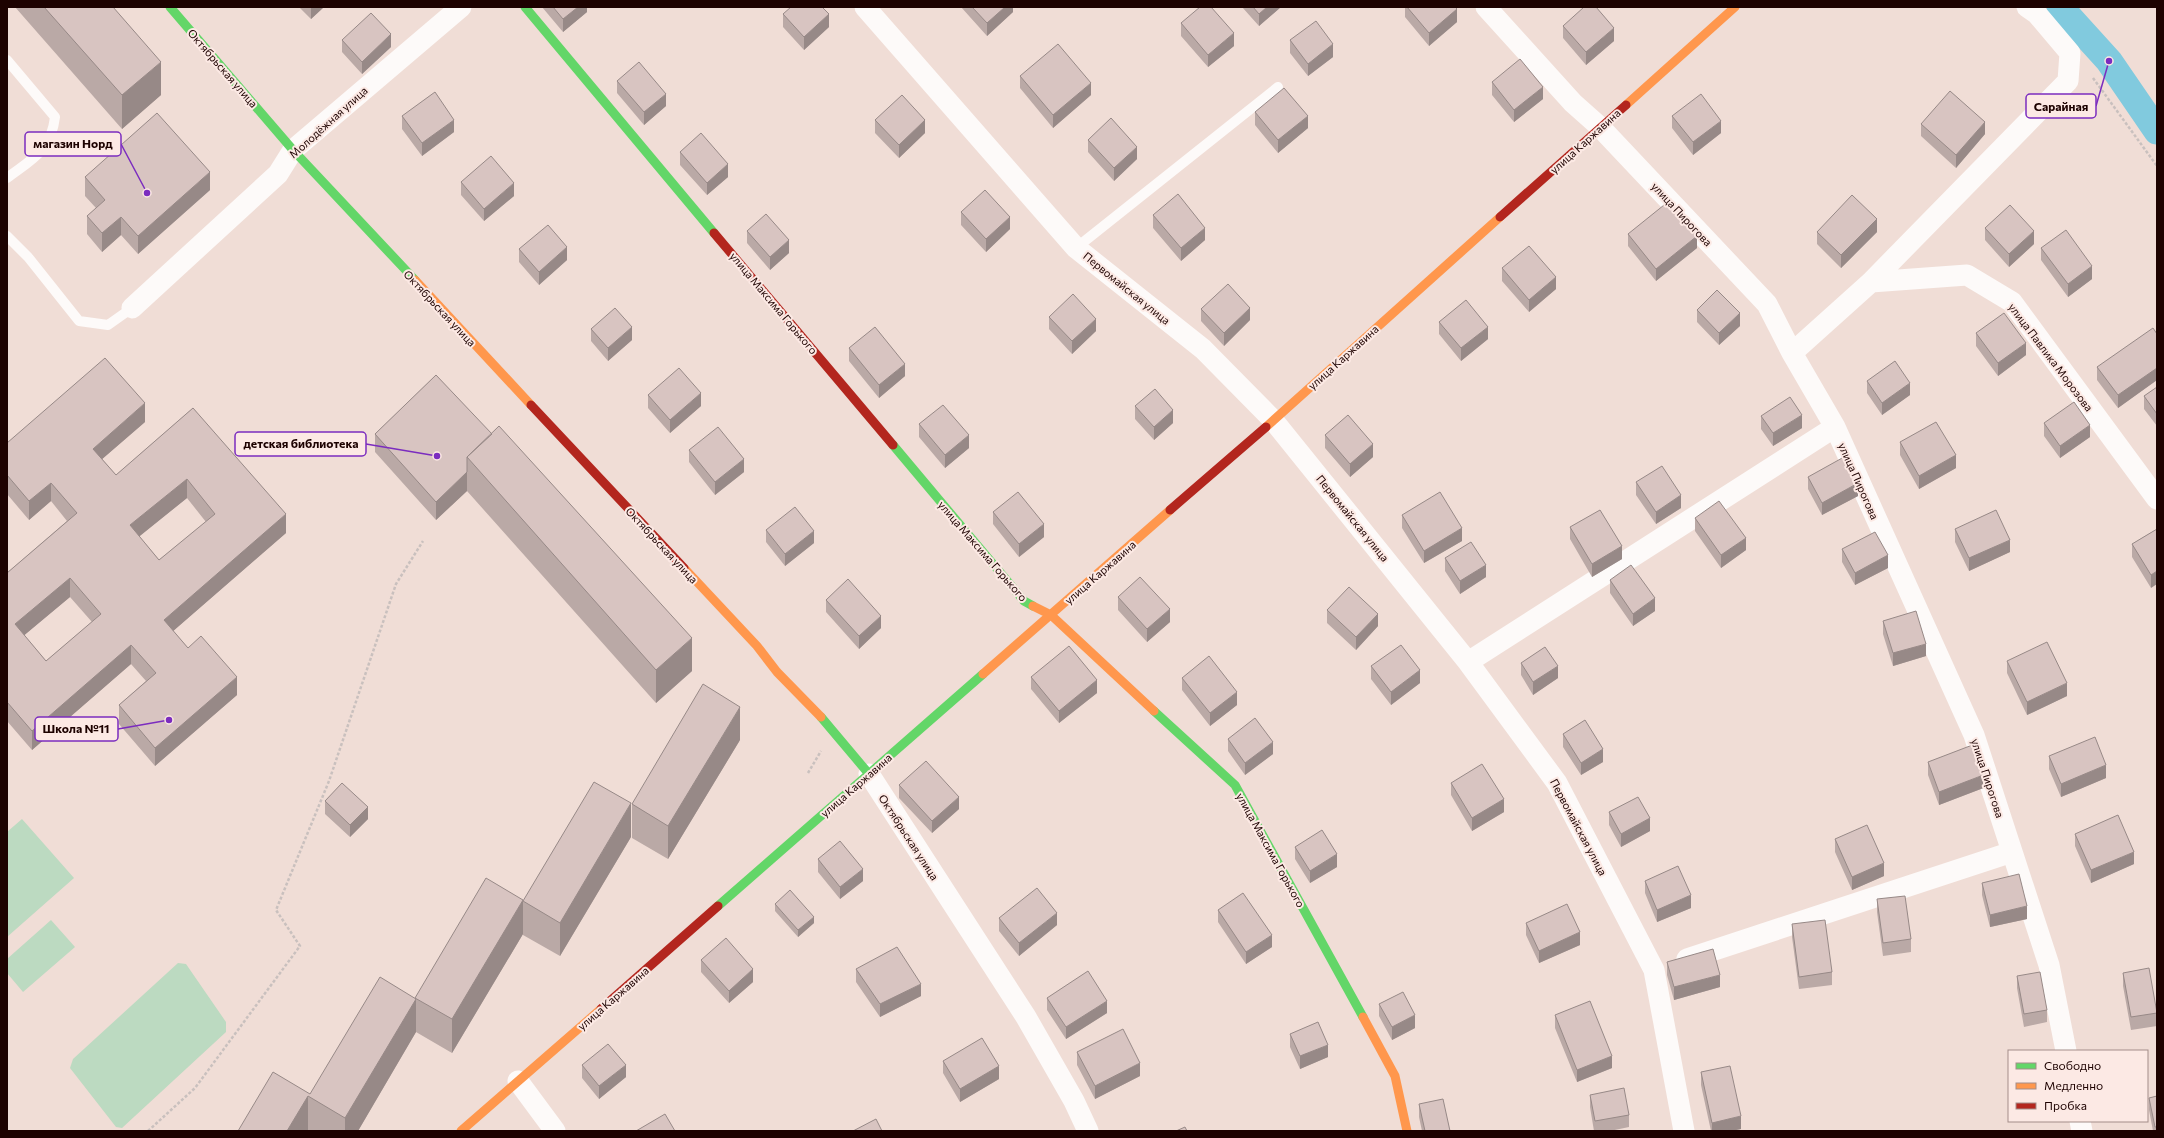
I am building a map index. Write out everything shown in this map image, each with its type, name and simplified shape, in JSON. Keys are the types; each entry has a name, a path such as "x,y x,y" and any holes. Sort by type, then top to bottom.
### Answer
{"street":[{"name":"Октябрьская улица","path":"170,7 293,150 757,646 777,672 834,730 869,774 1026,1017 1074,1101 1088,1131"},
{"name":"Молодёжная улица","path":"132,308 278,174 293,150 461,7"},
{"name":"улица Максима Горького","path":"525,7 1024,601 1051,615 1235,785 1395,1076 1407,1131"},
{"name":"Первомайская улица","path":"865,7 1076,248 1203,349 1273,420 1468,662 1557,783 1654,970 1684,1131"},
{"name":"улица Пирогова","path":"1486,7 1573,103 1600,127 1767,304 1792,353 1835,427 1974,735 2049,965 2066,1050"},
{"name":"улица Каржавина","path":"461,1131 1273,420 1735,7"},
{"path":"1792,353 1871,282 2068,81 2070,53 2037,14 2027,7"},
{"name":"улица Павлика Морозова","path":"1871,282 1967,275 2012,302 2157,499"},
{"path":"1468,662 1835,427"},
{"path":"1654,970 2012,852"},
{"path":"518,1081 555,1131"}],"lane":[{"path":"7,60 56,117 54,130 48,144 7,178"},
{"path":"1076,248 1278,87"},
{"path":"7,236 28,257 79,321 108,325 132,308"}],"path":[{"path":"2070,53 2096,81 2157,166"},
{"path":"148,1131 195,1088 300,946 276,910 329,781 396,584 423,540"}],"green space":[{"path":"22,819 74,878 7,937 7,832"},
{"path":"51,920 75,947 23,992 7,973 7,959"},
{"path":"178,963 186,964 226,1022 226,1032 122,1128 116,1127 70,1068 73,1059"}],"building":[{"path":"44,7 113,7 161,62 122,95"},
{"path":"553,7 578,7 563,19"},
{"path":"791,7 822,7 829,14 804,37 783,14"},
{"path":"972,7 1005,7 987,23"},
{"path":"1200,7 1211,7 1234,33 1208,55 1181,23"},
{"path":"1253,7 1267,7 1259,14"},
{"path":"1407,7 1455,7 1457,9 1429,33"},
{"path":"1584,7 1596,7 1614,28 1586,52 1563,26"},
{"path":"371,13 391,34 362,62 342,40"},
{"path":"1316,21 1333,44 1308,64 1290,40"},
{"path":"1058,44 1091,83 1053,115 1020,76"},
{"path":"1520,59 1543,87 1514,110 1492,82"},
{"path":"639,62 666,94 644,112 617,81"},
{"path":"1284,88 1308,116 1278,140 1255,112"},
{"path":"1950,91 1985,122 1956,155 1921,124"},
{"path":"435,92 454,120 422,143 402,116"},
{"path":"1701,94 1721,121 1693,142 1672,116"},
{"path":"902,95 925,120 899,145 875,120"},
{"path":"157,113 210,172 138,236 121,217 102,233 87,216 105,200 85,177"},
{"path":"1111,118 1137,147 1114,168 1088,140"},
{"path":"701,133 728,164 707,183 680,152"},
{"path":"491,156 514,183 484,209 461,182"},
{"path":"985,190 1010,217 986,239 961,212"},
{"path":"1178,194 1205,228 1181,248 1153,215"},
{"path":"1852,195 1877,219 1841,255 1817,232"},
{"path":"1669,201 1697,236 1656,269 1628,234"},
{"path":"2010,205 2034,231 2009,254 1985,228"},
{"path":"766,214 789,240 770,257 747,231"},
{"path":"548,225 567,247 539,272 519,249"},
{"path":"2066,230 2092,266 2068,284 2041,248"},
{"path":"1529,246 1556,277 1529,300 1502,268"},
{"path":"1228,284 1250,308 1224,333 1201,309"},
{"path":"1717,290 1740,313 1719,333 1697,310"},
{"path":"1073,294 1096,319 1072,341 1049,317"},
{"path":"1466,300 1488,327 1461,348 1439,322"},
{"path":"615,308 632,327 608,348 591,329"},
{"path":"2004,313 2026,343 1998,363 1976,333"},
{"path":"875,327 905,364 879,385 849,348"},
{"path":"2153,328 2157,334 2157,368 2118,395 2097,367"},
{"path":"105,358 145,403 93,449 116,475 193,408 286,514 164,620 188,648 201,636 237,677 155,748 119,705 156,673 131,645 32,731 7,702 7,573 77,513 51,483 29,501 7,475 7,443","holes":["187,479 215,514 159,560 130,525","70,578 101,614 46,661 15,624"]},
{"path":"1895,361 1910,383 1882,403 1867,381"},
{"path":"679,368 701,393 670,420 648,395"},
{"path":"436,375 492,434 467,457 467,472 436,502 375,434"},
{"path":"2157,387 2157,414 2144,396"},
{"path":"1155,389 1173,410 1154,427 1135,406"},
{"path":"1790,397 1802,415 1773,433 1761,416"},
{"path":"2074,402 2090,425 2060,446 2044,423"},
{"path":"943,405 969,435 945,455 919,424"},
{"path":"1348,415 1373,444 1350,464 1325,435"},
{"path":"1936,422 1956,455 1919,476 1900,442"},
{"path":"499,426 692,638 656,670 467,457"},
{"path":"718,427 744,459 715,482 689,450"},
{"path":"1844,457 1858,483 1822,503 1808,477"},
{"path":"1662,466 1681,495 1656,512 1636,482"},
{"path":"1018,492 1044,524 1019,544 993,512"},
{"path":"1440,492 1462,528 1424,551 1402,515"},
{"path":"1719,501 1746,538 1721,555 1695,518"},
{"path":"795,507 814,531 785,554 766,530"},
{"path":"1600,510 1622,546 1592,564 1570,527"},
{"path":"1996,510 2010,540 1969,558 1955,529"},
{"path":"2157,529 2157,571 2151,575 2132,544"},
{"path":"1875,532 1888,555 1855,573 1842,549"},
{"path":"1471,542 1486,565 1460,581 1445,558"},
{"path":"1631,565 1655,598 1633,614 1610,580"},
{"path":"1140,577 1170,609 1147,629 1118,597"},
{"path":"848,579 881,616 859,636 826,600"},
{"path":"1349,587 1378,614 1356,637 1327,610"},
{"path":"1916,611 1926,644 1893,653 1883,621"},
{"path":"2047,642 2067,683 2027,702 2007,661"},
{"path":"1401,645 1420,670 1391,692 1371,666"},
{"path":"1069,646 1097,680 1059,711 1031,677"},
{"path":"1545,647 1558,666 1533,682 1521,663"},
{"path":"1209,656 1237,692 1210,713 1182,678"},
{"path":"703,684 740,707 668,826 632,804"},
{"path":"1255,718 1273,742 1245,763 1228,739"},
{"path":"1585,720 1603,749 1581,763 1563,734"},
{"path":"2095,737 2106,765 2061,784 2049,756"},
{"path":"1975,744 1986,774 1939,792 1928,762"},
{"path":"926,761 959,797 932,821 899,785"},
{"path":"1482,764 1504,799 1472,818 1451,783"},
{"path":"594,782 631,803 560,923 523,901"},
{"path":"342,783 368,807 350,825 325,801"},
{"path":"1638,797 1650,818 1621,834 1609,812"},
{"path":"2118,815 2134,852 2091,870 2075,834"},
{"path":"1867,825 1884,863 1852,877 1835,839"},
{"path":"1322,830 1337,854 1310,871 1295,847"},
{"path":"840,841 863,869 840,887 818,859"},
{"path":"1678,866 1691,895 1657,910 1645,881"},
{"path":"2019,874 2027,906 1990,915 1982,883"},
{"path":"486,878 523,900 452,1019 415,998"},
{"path":"1037,888 1057,913 1019,943 999,918"},
{"path":"790,890 814,917 798,930 775,904"},
{"path":"1243,893 1272,935 1246,952 1218,910"},
{"path":"1905,896 1911,939 1883,943 1877,899"},
{"path":"1567,904 1580,932 1539,951 1526,923"},
{"path":"1825,920 1832,972 1799,977 1792,924"},
{"path":"726,938 753,969 729,991 701,960"},
{"path":"897,947 921,984 880,1004 856,969"},
{"path":"1713,949 1720,975 1674,987 1667,962"},
{"path":"2149,968 2157,1013 2131,1017 2123,973"},
{"path":"1088,971 1107,1001 1066,1027 1047,998"},
{"path":"2040,972 2047,1010 2024,1014 2017,976"},
{"path":"380,977 416,999 345,1118 308,1096 287,1131 238,1131 273,1072 310,1094"},
{"path":"1403,992 1415,1015 1392,1027 1379,1004"},
{"path":"1590,1001 1612,1056 1577,1070 1555,1015"},
{"path":"1318,1022 1328,1045 1300,1056 1290,1034"},
{"path":"1123,1029 1140,1063 1095,1086 1077,1052"},
{"path":"982,1038 999,1066 960,1089 943,1061"},
{"path":"608,1044 626,1065 599,1086 582,1065"},
{"path":"1730,1066 1741,1116 1712,1123 1701,1072"},
{"path":"1624,1088 1629,1115 1595,1121 1590,1095"},
{"path":"2157,1096 2157,1127 2155,1127 2149,1098"},
{"path":"1443,1099 1450,1131 1425,1131 1419,1104"},
{"path":"665,1114 675,1131 636,1131"},
{"path":"876,1119 882,1131 853,1131"},
{"path":"1185,1127 1187,1131 1176,1131"}],"waterway":[{"path":"2060,7 2109,61 2157,131"}],"traffic: fast":[{"path":"170,7 293,150 415,280"},
{"path":"525,7 714,233"},
{"path":"893,445 1024,601 1033,606"},
{"path":"718,906 983,674"},
{"path":"1154,711 1235,785 1363,1017"},
{"path":"821,717 869,774"}],"traffic: slow":[{"path":"1626,105 1735,7"},
{"path":"1266,427 1500,217"},
{"path":"415,280 531,405"},
{"path":"983,674 1170,510"},
{"path":"684,568 757,646 777,672 821,717"},
{"path":"1033,606 1051,615 1154,711"},
{"path":"461,1131 601,1009"},
{"path":"1363,1017 1395,1076 1407,1131"}],"traffic: jam":[{"path":"1500,217 1626,105"},
{"path":"714,233 893,445"},
{"path":"531,405 684,568"},
{"path":"1170,510 1266,427"},
{"path":"601,1009 718,906"}],"place":[{"name":"Сарайная","path":"2109,61"},
{"name":"магазин Норд","path":"147,193"},
{"name":"детская библиотека","path":"437,456"},
{"name":"Школа №11","path":"169,720"}]}
